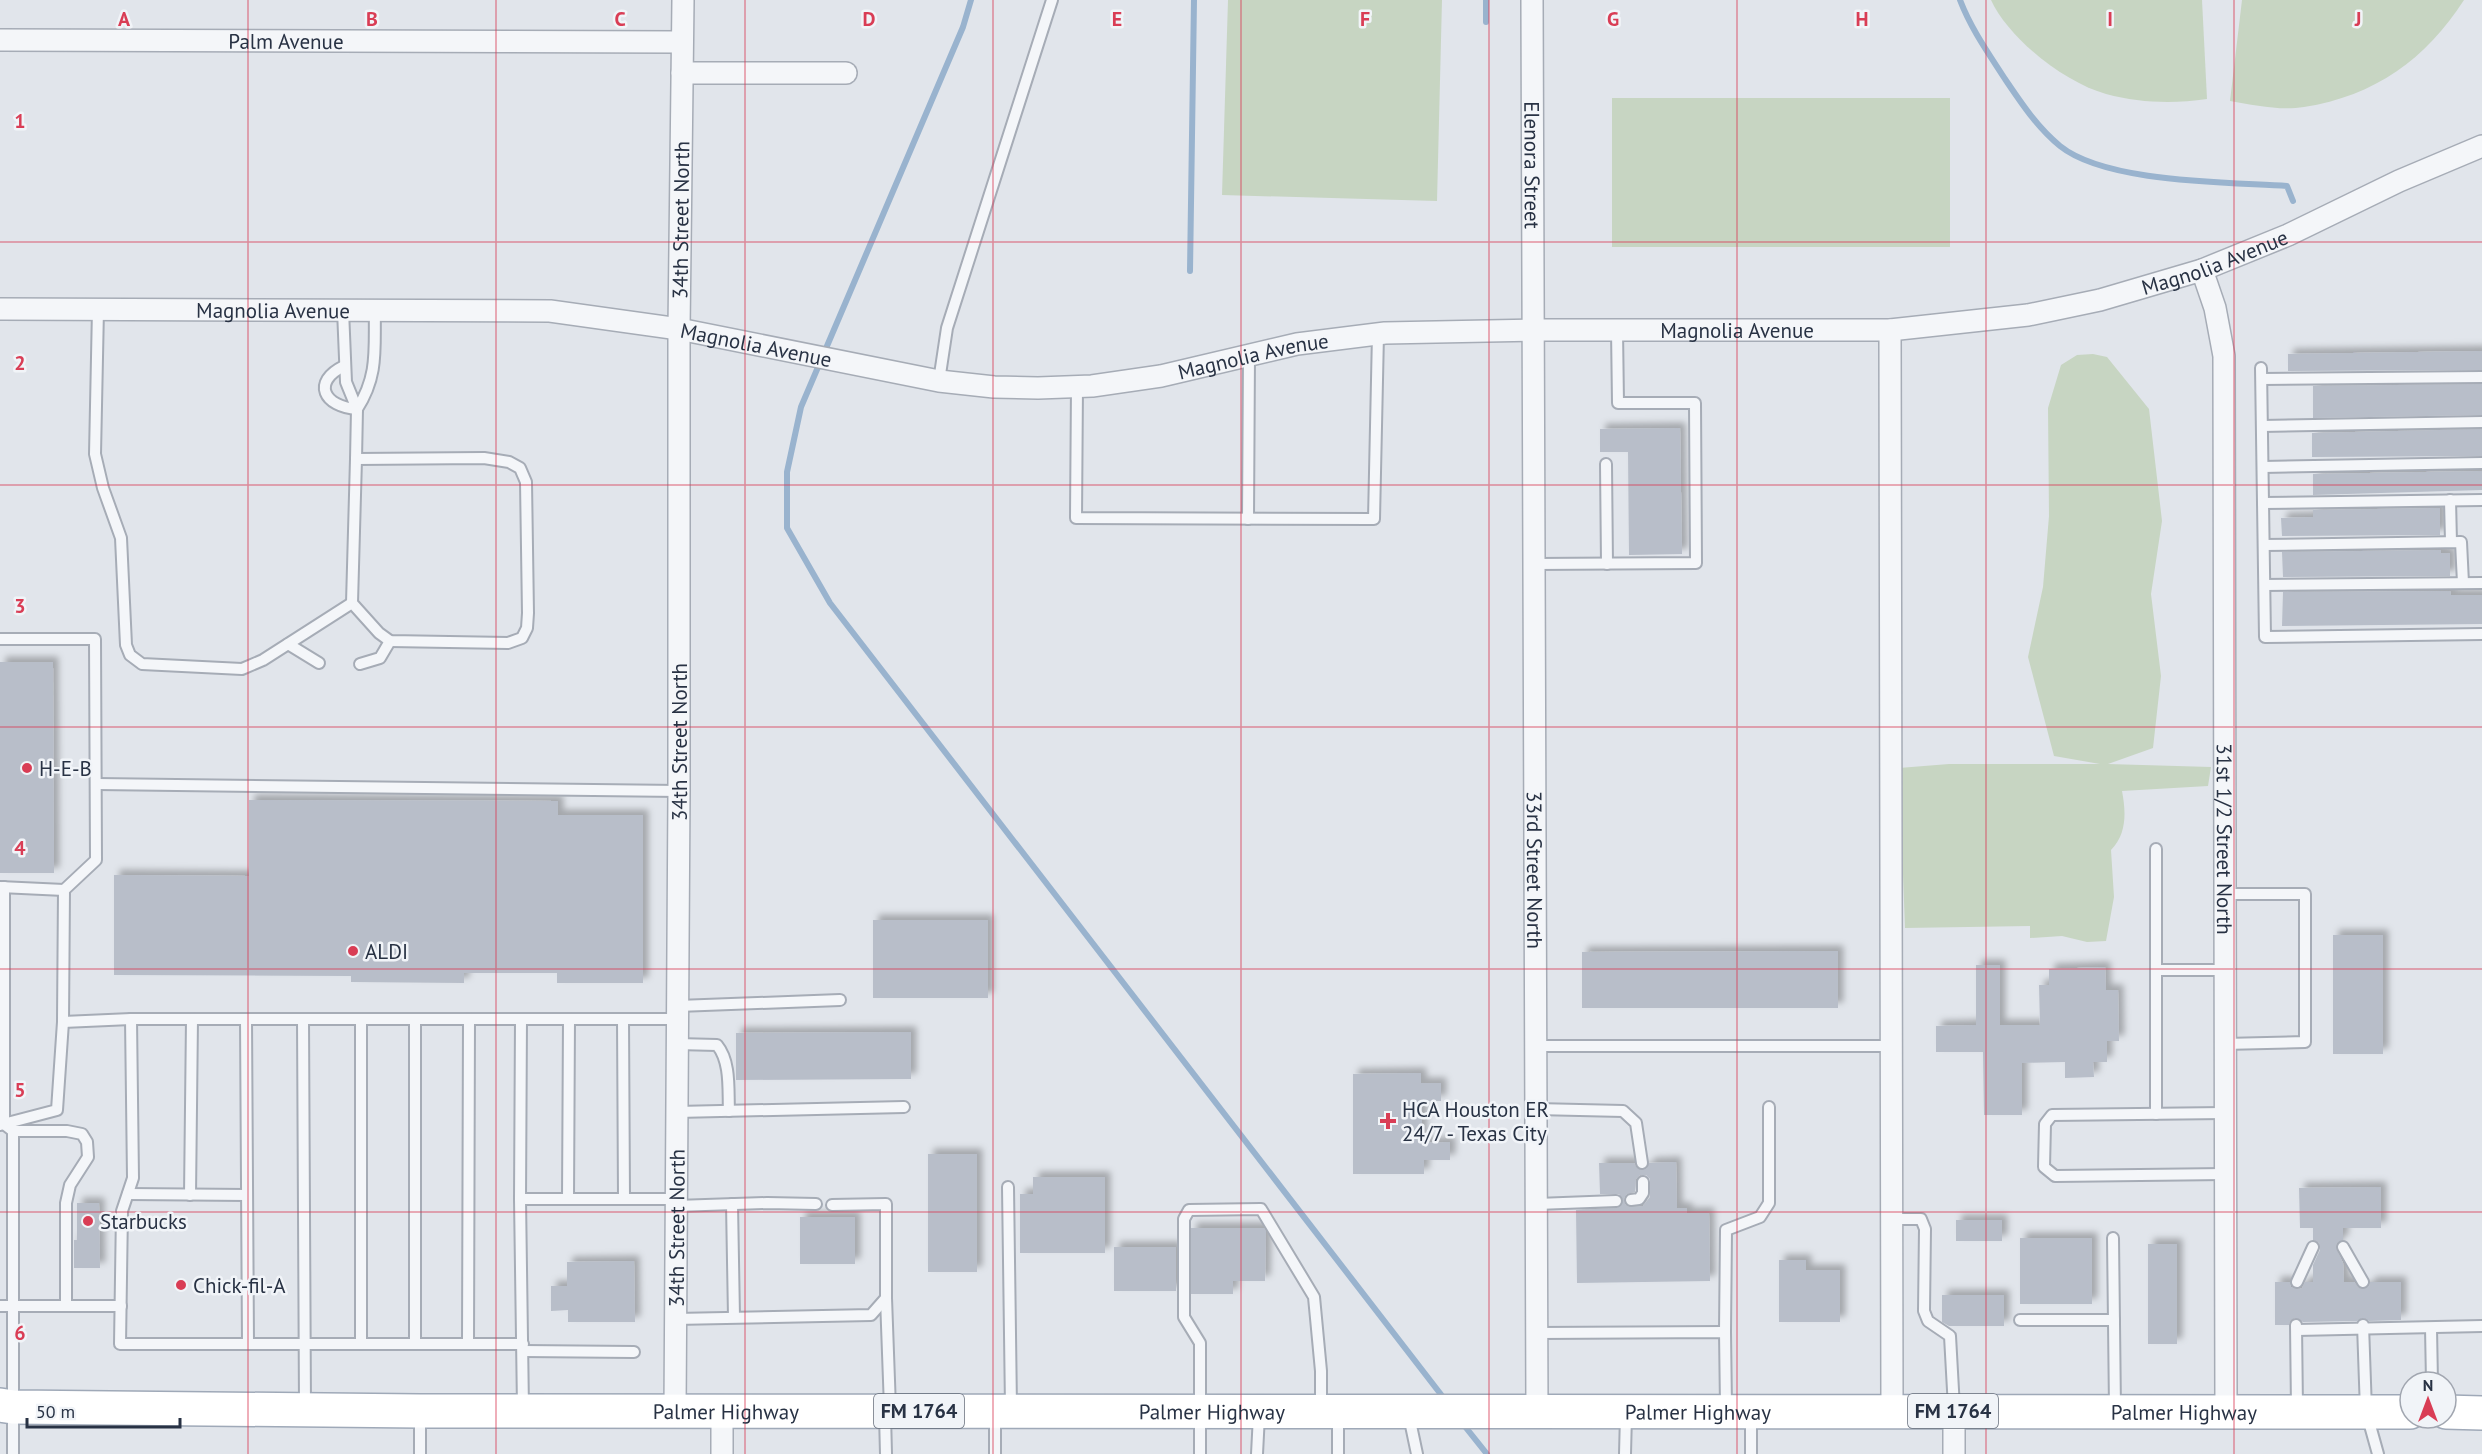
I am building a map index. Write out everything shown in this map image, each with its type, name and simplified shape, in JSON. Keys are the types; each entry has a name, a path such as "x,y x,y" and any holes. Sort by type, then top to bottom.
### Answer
{"main road":[{"name":"Palmer Highway","path":"4,1408 420,1411 2398,1412"},
{"path":"2458,1412 2482,1413"}],"street":[{"path":"682,42 683,0"},
{"name":"Elenora Street","path":"1532,0 1534,330"},
{"name":"Palm Avenue","path":"0,40 682,42"},
{"name":"34th Street North","path":"675,1411 682,42"},
{"path":"682,73 846,73"},
{"name":"Magnolia Avenue","path":"0,309 550,311 679,329 939,381 994,387 1077,386 1161,376 1297,344 1378,334 1534,330 1890,330 2028,315 2100,300 2202,270 2288,236 2399,181 2482,146"},
{"name":"31st 1/2 Street North","path":"2202,270 2215,308 2224,357 2226,1411"},
{"name":"33rd Street North","path":"1534,330 1537,1411"},
{"path":"1890,330 1892,1412"},
{"path":"722,1411 722,1454"},
{"path":"1954,1411 1954,1454"}],"lane":[{"path":"939,381 947,328 1052,0"},
{"path":"98,309 95,454 99,475 121,538 124,558 124,634 130,655 142,664 242,669 258,663 352,603"},
{"path":"343,310 346,382 357,409 352,603 379,633 390,641 508,643 522,638 527,628 528,613 526,482 520,468 509,462 484,458 356,459"},
{"path":"357,409 367,394 374,375 375,310"},
{"path":"1535,564 1696,563 1695,403 1617,403 1617,330"},
{"path":"1077,386 1076,518 1374,519 1378,334"},
{"path":"1248,519 1249,356"},
{"path":"344,366 333,371 327,378 326,394 329,401 338,406 357,409"},
{"path":"2482,377 2262,373 2265,637 2482,634"},
{"path":"2262,426 2482,422"},
{"path":"2263,467 2482,463"},
{"path":"1606,464 1607,564"},
{"path":"2450,500 2451,542"},
{"path":"2264,503 2482,500"},
{"path":"2264,546 2462,542 2463,583"},
{"path":"2265,585 2482,583"},
{"path":"0,639 95,639 96,860 64,890 2,887 6,1127 13,1306 4,1408 13,1454"},
{"path":"360,664 380,658 390,641"},
{"path":"288,644 319,663"},
{"path":"97,784 679,791"},
{"path":"2156,849 2156,1114"},
{"path":"6,1127 57,1110 63,1022 64,890"},
{"path":"2224,1044 2305,1042 2305,894 2225,894"},
{"path":"2156,970 2224,970"},
{"path":"63,1022 131,1019 623,1019 678,1012 840,1000"},
{"path":"131,1019 133,1178 122,1211 120,1344 468,1344 634,1352"},
{"path":"190,1195 192,1019"},
{"path":"246,1019 248,1344"},
{"path":"303,1019 305,1410"},
{"path":"361,1019 361,1344"},
{"path":"415,1019 416,1344"},
{"path":"468,1344 469,1019"},
{"path":"521,1019 520,1198 524,1411"},
{"path":"568,1198 569,1019"},
{"path":"623,1019 624,1198"},
{"path":"677,1044 717,1045 722,1050 727,1067 729,1111"},
{"path":"1536,1046 1891,1046"},
{"path":"677,1112 904,1107"},
{"path":"1750,1454 1738,1412 1725,1332 1726,1230 1760,1217 1769,1203 1769,1107"},
{"path":"1536,1109 1623,1111 1636,1123 1642,1163"},
{"path":"2225,1113 2052,1115 2045,1124 2044,1167 2055,1176 2225,1174"},
{"path":"6,1127 68,1131 82,1134 87,1142 88,1157 70,1185 66,1203 66,1306"},
{"path":"1632,1200 1639,1198 1643,1193 1643,1182"},
{"path":"995,1454 1003,1411 1008,1187"},
{"path":"128,1194 247,1195"},
{"path":"520,1198 624,1198 732,1204 816,1204"},
{"path":"1537,1204 1616,1201"},
{"path":"732,1204 734,1317"},
{"path":"832,1205 885,1204 888,1411 886,1454"},
{"path":"1200,1454 1200,1343 1184,1317 1184,1219 1189,1210 1261,1209 1314,1297 1321,1371 1338,1454"},
{"path":"1891,1219 1921,1219 1925,1229 1923,1311 1928,1321 1950,1336 1954,1411"},
{"path":"2114,1238 2115,1411"},
{"path":"2297,1282 2313,1247"},
{"path":"2343,1247 2363,1282"},
{"path":"675,1319 871,1315 886,1298"},
{"path":"0,1306 121,1306"},
{"path":"2020,1320 2114,1320"},
{"path":"2297,1411 2296,1327 2482,1326"},
{"path":"2364,1327 2366,1411 2378,1454"},
{"path":"2431,1328 2432,1370"},
{"path":"1537,1333 1725,1332"},
{"path":"1257,1454 1259,1410"},
{"path":"1413,1410 1417,1454"},
{"path":"420,1411 420,1454"},
{"path":"1625,1454 1626,1411"}],"green space":[{"path":"1228,0 1442,0 1437,201 1222,195"},
{"path":"1991,0 2202,0 2207,99 2182,102 2144,101 2106,94 2090,88 2056,70 2024,44 1999,15"},
{"path":"2242,0 2464,0 2433,40 2396,72 2354,94 2330,102 2286,108 2230,101"},
{"path":"1612,98 1950,98 1950,247 1612,247"},
{"path":"2093,354 2107,357 2149,409 2162,521 2151,594 2161,676 2153,748 2108,764 2211,767 2208,786 2122,791 2124,822 2120,837 2111,850 2114,897 2106,941 2087,942 2062,936 2030,938 2030,926 1905,928 1899,768 1949,764 2100,764 2054,756 2028,657 2043,587 2049,516 2048,408 2061,365 2077,355"}],"building":[{"path":"2482,351 2482,370 2288,371 2288,354"},
{"path":"2482,384 2482,415 2313,418 2313,386"},
{"path":"1680,428 1682,554 1629,555 1628,452 1600,452 1600,429"},
{"path":"2482,429 2482,456 2312,457 2312,433"},
{"path":"2482,471 2482,490 2313,495 2313,474"},
{"path":"2440,508 2440,535 2282,536 2281,518 2313,517 2313,510"},
{"path":"2441,550 2441,553 2450,553 2450,576 2283,577 2282,552"},
{"path":"2450,591 2451,595 2482,595 2482,624 2282,626 2283,592"},
{"name":"H-E-B","path":"0,662 53,662 54,873 0,873"},
{"path":"249,800 558,801 558,815 643,815 643,983 557,983 557,973 464,973 464,983 351,982 351,976 114,975 114,875 249,876"},
{"path":"873,920 988,920 988,998 873,998"},
{"path":"2333,935 2383,935 2383,1054 2333,1054"},
{"path":"1838,951 1838,1008 1582,1008 1582,952"},
{"path":"1976,965 2000,965 2000,1025 2040,1025 2039,985 2049,985 2049,969 2105,967 2106,990 2118,990 2119,1041 2107,1041 2107,1062 2093,1062 2094,1077 2065,1078 2065,1062 2022,1063 2022,1115 1984,1115 1983,1052 1936,1052 1936,1026 1976,1025"},
{"path":"911,1032 911,1079 736,1080 736,1033"},
{"path":"1421,1073 1421,1083 1441,1083 1441,1101 1422,1101 1422,1143 1450,1142 1450,1160 1424,1160 1424,1174 1353,1174 1353,1074"},
{"path":"928,1154 977,1154 977,1272 928,1272"},
{"path":"1676,1162 1677,1208 1687,1208 1687,1213 1709,1213 1710,1281 1577,1283 1576,1210 1617,1208 1623,1201 1619,1194 1600,1194 1599,1163 1634,1163 1637,1168 1643,1170 1649,1163","holes":["1640,1175 1646,1175 1650,1179 1650,1197 1643,1206 1629,1207 1625,1204 1624,1198 1627,1194 1635,1192 1636,1179"]},
{"path":"1033,1177 1105,1177 1105,1253 1020,1253 1020,1194 1033,1194"},
{"path":"2381,1187 2381,1228 2343,1228 2343,1240 2337,1243 2336,1248 2343,1263 2344,1282 2354,1282 2359,1288 2364,1289 2369,1286 2370,1282 2401,1282 2401,1320 2369,1321 2363,1318 2357,1321 2303,1322 2295,1318 2290,1321 2289,1325 2275,1325 2275,1282 2290,1282 2291,1287 2297,1289 2302,1288 2305,1282 2313,1282 2313,1265 2320,1250 2319,1243 2313,1240 2313,1228 2300,1228 2299,1188"},
{"name":"Starbucks","path":"77,1203 99,1203 100,1268 74,1268"},
{"path":"800,1217 855,1217 855,1264 800,1264"},
{"path":"1956,1220 2002,1220 2002,1241 1956,1241"},
{"path":"1191,1228 1264,1228 1266,1231 1265,1281 1233,1281 1233,1294 1191,1294"},
{"path":"2020,1238 2092,1238 2092,1304 2020,1304"},
{"path":"2148,1244 2177,1244 2177,1344 2148,1344"},
{"path":"1114,1247 1176,1247 1176,1291 1114,1291"},
{"path":"1779,1260 1806,1260 1806,1270 1840,1270 1840,1322 1779,1322"},
{"path":"634,1261 635,1322 568,1322 568,1310 551,1311 551,1286 567,1286 567,1262"},
{"path":"1942,1295 2004,1295 2004,1326 1949,1326 1942,1322"}],"waterway":[{"path":"971,0 963,27 801,407 787,472 787,528 830,603 1446,1401"},
{"path":"1190,271 1194,0"},
{"path":"1486,0 1486,22"},
{"path":"1960,0 1975,31 2011,88 2037,123 2060,146 2080,158 2136,174 2201,181 2287,186 2293,201"},
{"path":"1463,1424 1487,1454"}],"place":[{"name":"H-E-B","path":"27,768"},
{"name":"ALDI","path":"353,951"},
{"name":"HCA Houston ER 24/7 - Texas City","path":"1388,1121"},
{"name":"Starbucks","path":"88,1221"},
{"name":"Chick-fil-A","path":"181,1285"}]}
